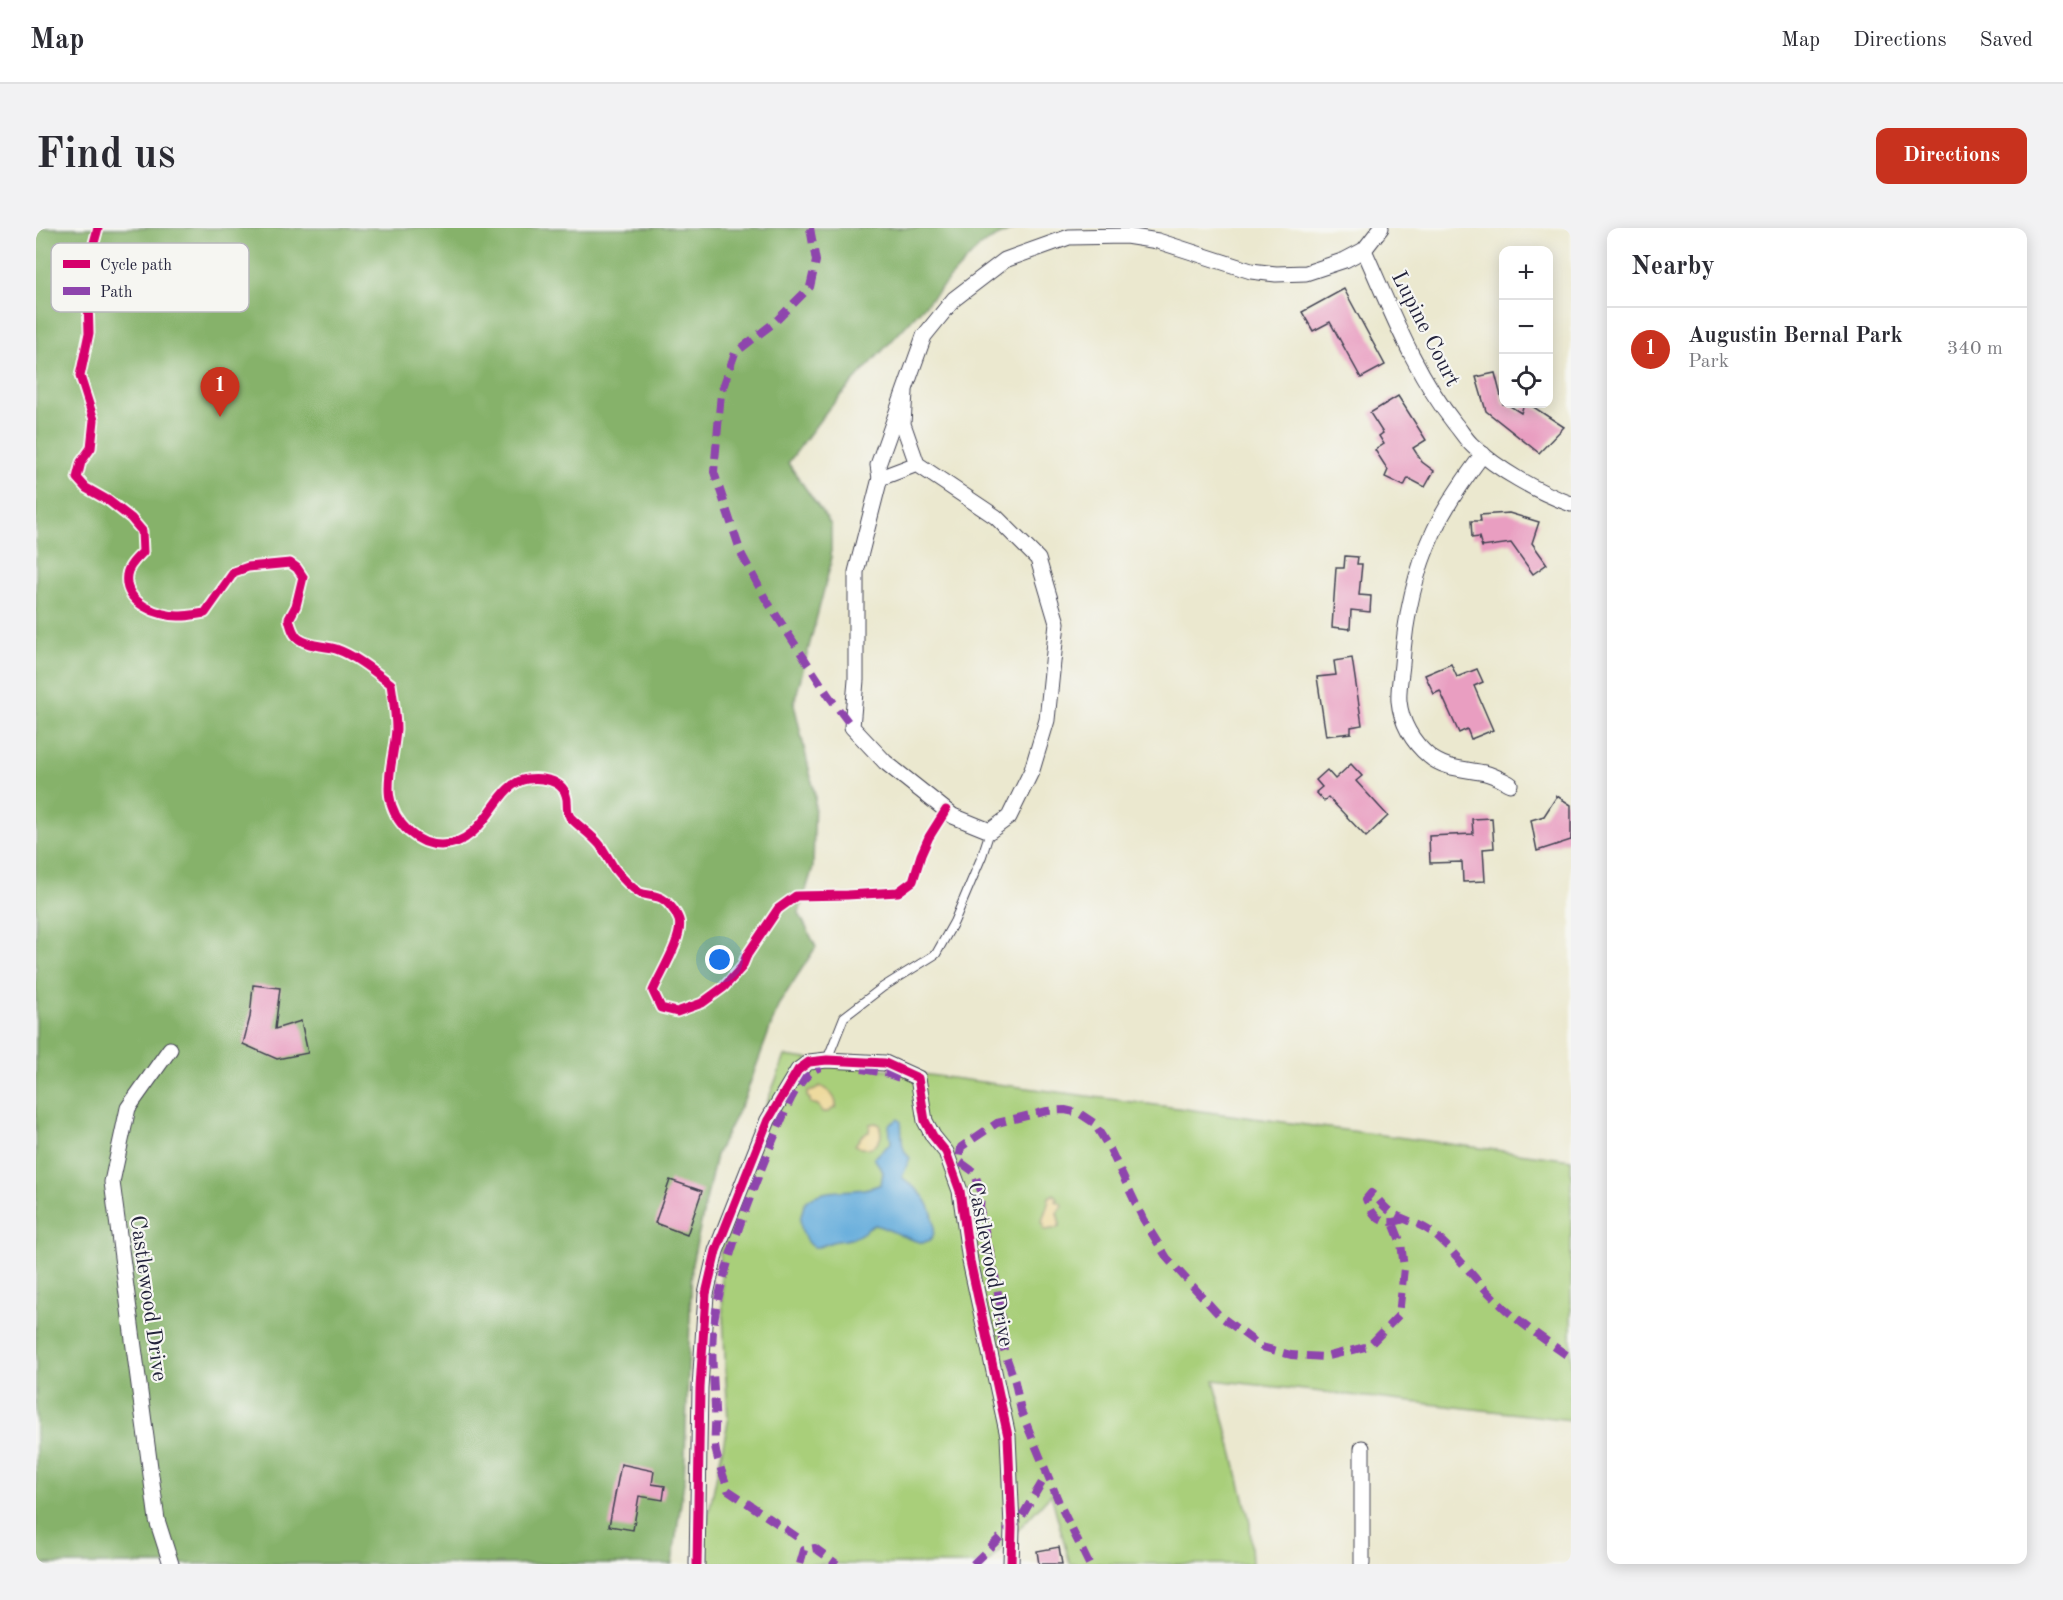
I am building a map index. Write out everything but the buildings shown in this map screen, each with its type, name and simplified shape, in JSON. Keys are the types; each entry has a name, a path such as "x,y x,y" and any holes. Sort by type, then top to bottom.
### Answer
{"street":[{"path":"905,392 903,424 917,464 996,517 1038,559 1057,623 1047,720 1032,770 1009,817 990,831 953,816 885,762 852,727 856,680 855,572 880,478 878,465 924,336 954,299 1005,260 1069,237 1126,236 1158,241 1251,271 1276,274 1306,273 1345,260 1364,250 1381,228"},
{"name":"Lupine Court","path":"1364,250 1416,367 1442,407 1472,446 1497,465 1549,496 1571,504"},
{"path":"1483,454 1462,482 1435,528 1420,563 1410,597 1404,632 1399,700 1404,721 1413,740 1430,758 1456,768 1488,773 1510,783"},
{"path":"880,478 917,464"},
{"name":"Castlewood Drive","path":"170,1049 128,1108 112,1182 157,1520 171,1564"},
{"name":"Castlewood Drive","path":"697,1564 700,1388 706,1293 716,1251 768,1120 798,1070 809,1062 827,1060 885,1063 918,1078 925,1121 946,1152 960,1191 970,1261 1008,1436 1012,1527 1011,1564"},
{"path":"1362,1448 1362,1564"}],"lane":[{"path":"827,1060 844,1017 883,987 936,954 958,913 990,831"}],"green space":[{"path":"36,228 1015,228 981,245 829,408 788,463 831,525 831,563 794,704 815,795 813,867 799,913 816,947 779,1004 745,1097 716,1155 692,1264 684,1482 672,1564 36,1564"},
{"path":"785,1056 1571,1160 1571,1420 1214,1380 1250,1522 1252,1564 1070,1564 1051,1494 987,1564 698,1564 728,1422 719,1227"}],"sand":[{"path":"820,1086 835,1100 836,1107 828,1112 822,1112 818,1105 810,1103 807,1097 808,1092"},
{"path":"870,1124 880,1125 881,1136 878,1142 866,1148 855,1145 862,1135 869,1132"},
{"path":"1054,1194 1057,1199 1055,1201 1061,1203 1062,1206 1057,1213 1060,1224 1057,1228 1046,1230 1043,1229 1044,1224 1042,1223 1049,1197"}],"water":[{"path":"898,1119 901,1122 904,1150 910,1158 902,1177 921,1194 929,1205 934,1226 932,1238 920,1242 875,1225 850,1239 817,1247 811,1246 805,1238 801,1224 805,1202 823,1193 862,1189 881,1184 883,1172 874,1158 891,1143 889,1125"}],"marked path":[{"path":"810,228 816,261 810,287 775,322 735,353 721,393 714,472 741,553 765,598 828,695 852,727"},
{"path":"797,1537 728,1490 715,1446 713,1335 716,1310 727,1266 757,1180 797,1088 811,1072 820,1067"},
{"path":"862,1069 900,1078"},
{"path":"1089,1564 1061,1507 1021,1411 1015,1382 1002,1344 1001,1311 993,1263 980,1210 981,1191 974,1172 959,1161 961,1147 997,1123 1047,1111 1065,1110 1079,1113 1094,1123 1110,1149 1143,1219 1167,1258 1220,1316 1262,1347 1291,1355 1325,1357 1369,1346 1399,1315 1404,1268 1401,1243 1393,1223"},
{"path":"1404,1219 1390,1222 1380,1219 1372,1212 1366,1199 1371,1193 1393,1213 1424,1227 1443,1242 1512,1315 1571,1358"},
{"path":"973,1564 1022,1516 1047,1474"},
{"path":"800,1564 804,1550 815,1548 837,1564"}],"cycle path":[{"path":"94,243 98,228"},
{"path":"88,312 89,333 80,376 94,420 91,448 81,462 77,478 86,488 109,501 131,518 142,531 143,552 131,565 127,575 127,585 137,601 153,611 172,616 205,613 234,572 248,567 290,563 297,568 303,577 296,606 289,619 295,635 308,643 336,649 351,656 391,684 396,729 389,795 392,808 399,820 409,832 424,842 441,845 457,842 470,835 506,791 516,783 527,779 556,783 564,790 570,817 600,845 623,878 640,893 664,900 678,917 680,927 678,936 653,991 661,1008 677,1012 702,1003 724,987 742,967 747,955 778,909 796,896 898,892 913,881 929,837 946,810"},
{"path":"697,1564 700,1388 706,1294 716,1251 768,1120 798,1070 809,1062 827,1060 885,1063 918,1078 925,1121 946,1152 960,1191 970,1261 1008,1436 1012,1527 1011,1564"}],"place":[{"name":"Augustin Bernal Park","path":"220,417"}]}
